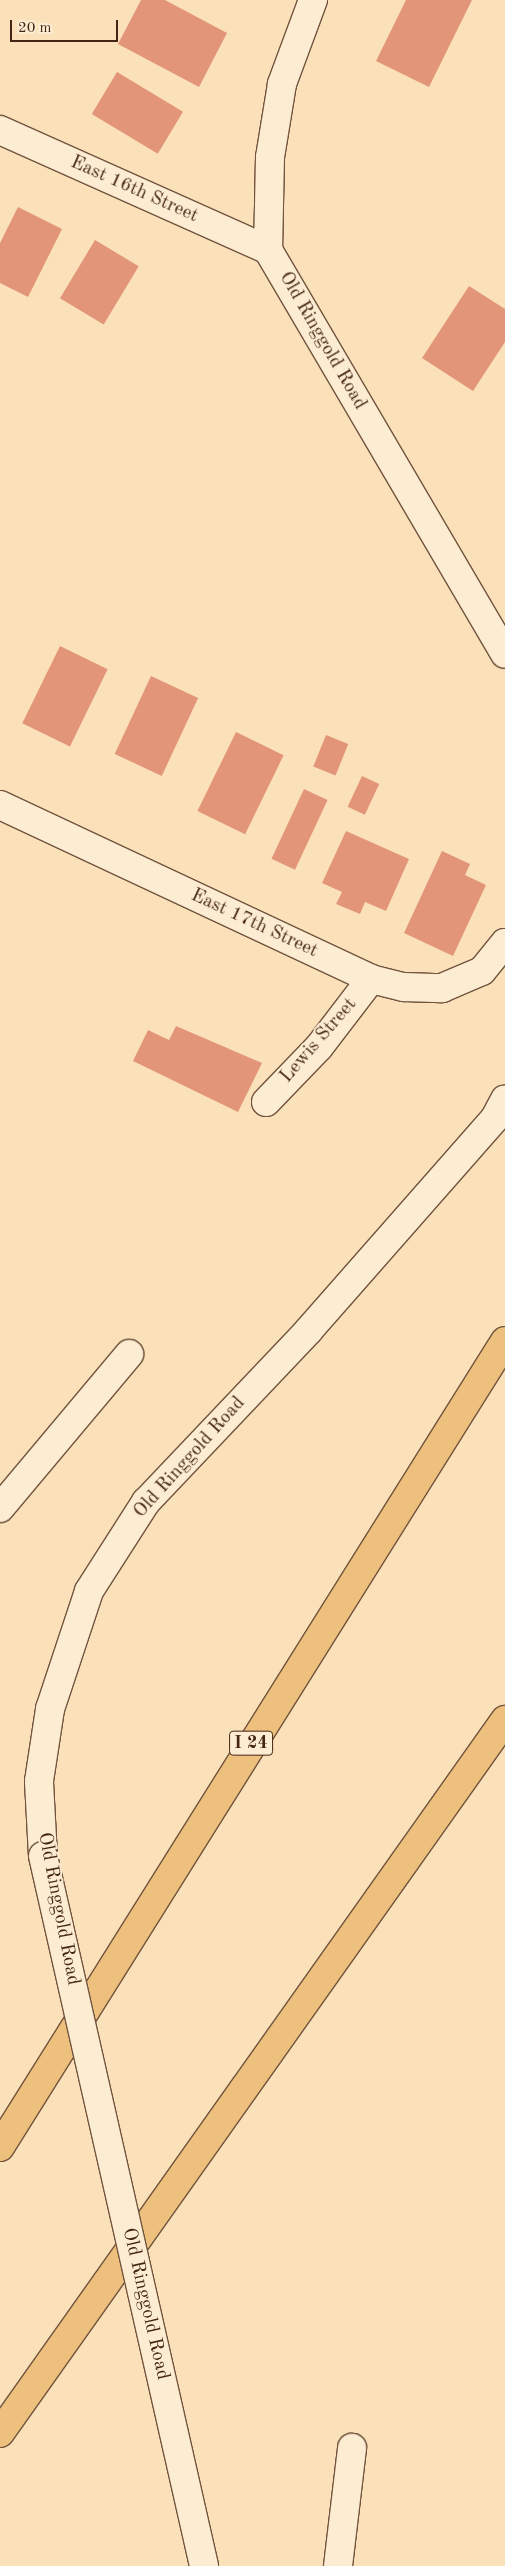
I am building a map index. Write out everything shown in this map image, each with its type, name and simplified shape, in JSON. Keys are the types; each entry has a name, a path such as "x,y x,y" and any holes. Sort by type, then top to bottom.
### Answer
{"highway":[{"name":"I 24","path":"0,2147 505,1341"},
{"path":"0,2433 505,1720"}],"street":[{"name":"Old Ringgold Road","path":"313,0 282,84 270,157 268,250 505,654"},
{"name":"East 16th Street","path":"0,130 268,250"},
{"name":"East 17th Street","path":"0,805 371,980 404,987 442,988 482,970 505,942"},
{"name":"Lewis Street","path":"266,1102 319,1047 371,980"},
{"name":"Old Ringgold Road","path":"204,2566 44,1856 38,1781 50,1709 89,1591 146,1502 314,1323 495,1118 505,1099"},
{"path":"0,1508 129,1354"},
{"path":"338,2566 352,2448"}],"building":[{"path":"141,0 165,0 227,33 199,87 118,44"},
{"path":"406,0 472,0 429,87 376,61"},
{"path":"117,72 183,112 158,154 92,114"},
{"path":"18,207 62,229 28,297 0,283 0,243"},
{"path":"95,240 139,266 104,325 60,298"},
{"path":"469,286 505,309 505,342 473,391 422,358"},
{"path":"60,646 108,669 70,747 22,723"},
{"path":"151,676 198,698 162,776 115,754"},
{"path":"236,732 284,755 245,834 197,811"},
{"path":"326,735 348,744 336,776 313,767"},
{"path":"362,776 379,784 365,815 348,807"},
{"path":"304,789 328,800 295,870 271,859"},
{"path":"346,831 409,859 386,911 365,902 360,914 336,904 342,892 322,883"},
{"path":"442,851 470,864 465,875 486,885 453,956 404,933"},
{"path":"176,1026 262,1063 238,1112 133,1061 148,1030 169,1040"}]}
